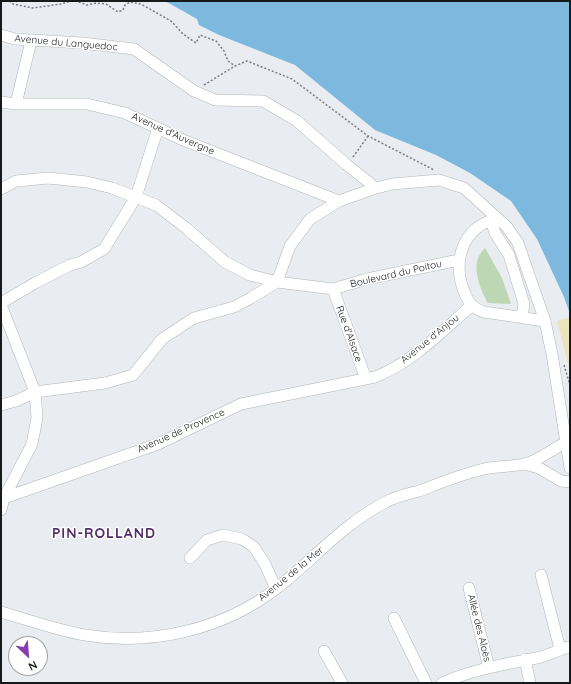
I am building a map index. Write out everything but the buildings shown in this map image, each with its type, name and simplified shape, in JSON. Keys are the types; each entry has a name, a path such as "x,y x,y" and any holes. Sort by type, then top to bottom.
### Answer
{"street":[{"name":"Avenue du Languedoc","path":"1,35 15,40 82,43 134,49 194,91 215,100 263,101 297,122 371,184 373,189"},
{"path":"16,104 31,41"},
{"name":"Avenue d'Auvergne","path":"1,102 16,104 87,104 125,113 223,156 339,201"},
{"path":"1,510 3,498 32,444 37,418 35,392 1,304 35,283 70,265 81,262 104,249 136,197 158,128"},
{"path":"1,189 16,181 48,178 87,182 156,204 225,262 250,274 277,282 333,289"},
{"path":"1,405 16,401 35,392 104,383 133,375 162,339 174,330 194,318 234,307 277,282 290,246 310,219 339,201 373,189 392,184 439,180 464,188 483,205 493,219 507,227 518,243 545,321 552,354 570,468"},
{"path":"493,219 481,224 466,240 462,247 459,260 459,277 471,306 476,310 484,312 545,321"},
{"path":"493,219 495,233 509,255 524,304 522,318"},
{"name":"Boulevard du Poitou","path":"333,289 367,279 459,260"},
{"name":"Rue d'Alsace","path":"333,289 366,379"},
{"name":"Avenue d'Anjou","path":"366,379 390,371 412,357 471,306"},
{"name":"Avenue de Provence","path":"3,498 158,444 241,404 366,379"},
{"name":"Avenue de la Mer","path":"1,612 85,635 111,638 160,636 185,632 213,623 249,606 276,589 364,514 388,501 484,469 524,464 540,458 566,443"},
{"name":"Avenue de la Mer","path":"524,464 539,468 561,481 570,482"},
{"path":"190,558 207,540 223,535 242,539 254,547 276,589"},
{"path":"442,683 455,680 469,672 542,656 565,648 541,575"},
{"name":"Allée des Aloès","path":"469,588 489,668"},
{"path":"394,618 426,683"},
{"path":"324,651 342,683"},
{"path":"525,659 530,683"}],"path":[{"path":"9,1 13,4 33,8 71,1 76,1 87,5 96,3 106,4 118,12 123,10 125,5 130,2 141,4 171,21 183,34 196,43 200,35 216,40 224,51 228,61 235,66"},
{"path":"194,91 235,66 247,61 292,79 368,136 431,169 439,171"},
{"path":"347,165 368,136"}],"green space":[{"path":"485,248 502,278 511,304 488,303 483,293 478,280 476,268 479,255"}],"sand":[{"path":"570,317 570,371 557,321"}],"water":[{"path":"165,1 570,1 570,314 564,297 537,239 511,201 470,173 436,155 375,130 295,65 219,35 199,25 197,19"}],"district":[{"name":"PIN-ROLLAND","path":"104,534"}]}
